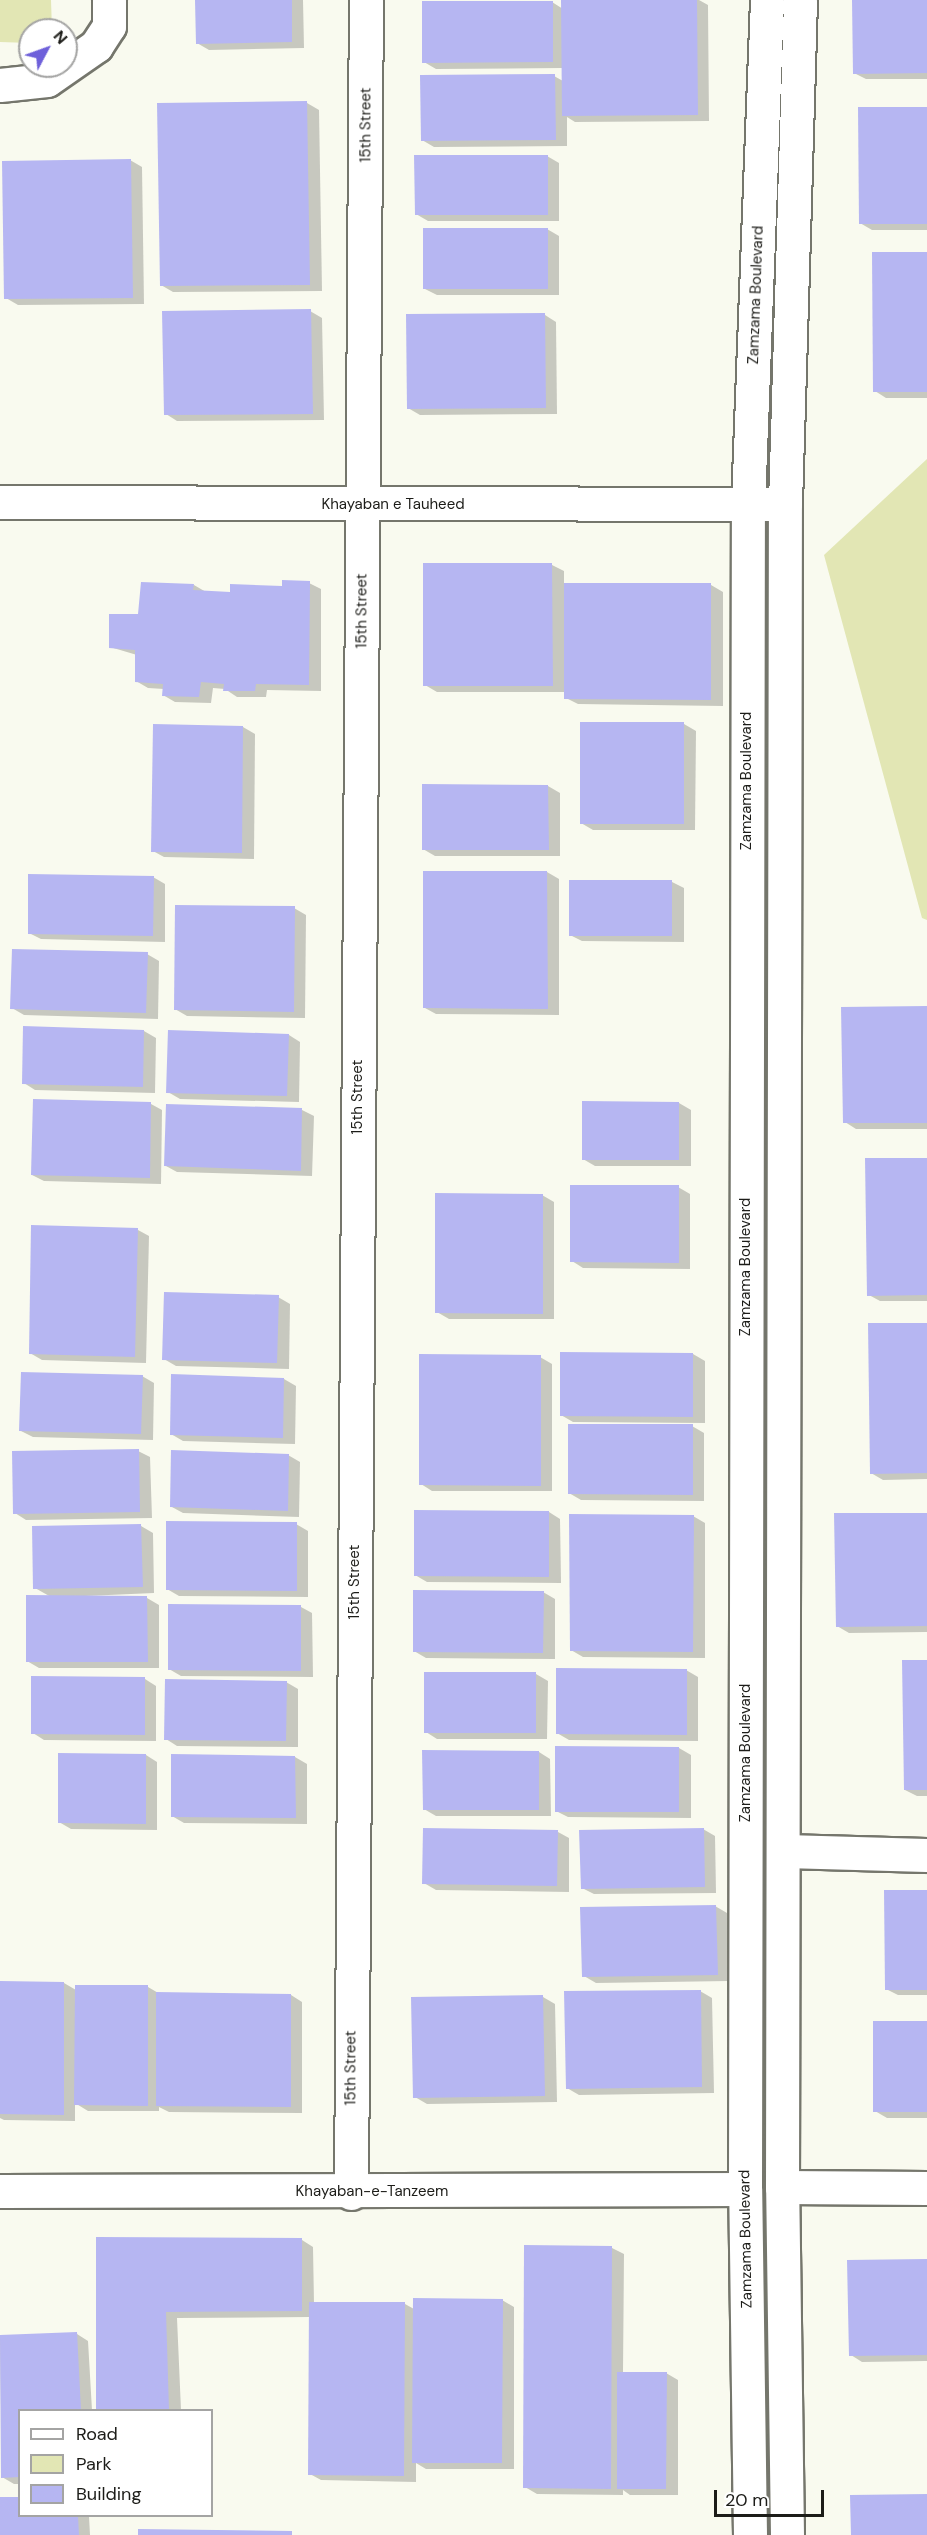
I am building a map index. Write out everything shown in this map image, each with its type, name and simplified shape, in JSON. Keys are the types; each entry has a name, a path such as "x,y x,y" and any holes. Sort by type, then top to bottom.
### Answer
{"main road":[{"path":"0,85 47,80 96,46 109,26 109,0"},
{"name":"15th Street","path":"351,2193 366,0"},
{"name":"Zamzama Boulevard","path":"750,2535 745,2189 748,504 767,0"},
{"path":"787,2535 782,2187 785,503 800,0"},
{"name":"Khayaban e Tauheed","path":"0,502 362,505 785,503"},
{"path":"784,1851 927,1855"},
{"path":"782,2187 927,2188"},
{"name":"Khayaban-e-Tanzeem","path":"0,2191 351,2193 745,2189"}],"green space":[{"path":"0,0 51,0 52,18 18,18 18,43 0,42"},
{"path":"927,459 927,920 922,918 824,555"}],"building":[{"path":"195,0 292,0 292,42 196,44"},
{"path":"561,0 697,0 698,115 562,116"},
{"path":"852,0 927,0 927,73 853,74"},
{"path":"422,1 553,1 553,62 422,63"},
{"path":"555,74 556,140 421,141 420,75"},
{"path":"307,101 310,285 160,286 157,103"},
{"path":"858,107 927,107 927,224 859,224"},
{"path":"414,155 548,155 548,215 415,215"},
{"path":"131,159 133,298 4,299 2,161"},
{"path":"423,228 548,228 548,289 423,289"},
{"path":"872,252 927,252 927,392 873,392"},
{"path":"311,309 313,414 164,415 162,311"},
{"path":"545,313 546,408 407,409 406,314"},
{"path":"423,563 552,563 553,686 423,686"},
{"path":"282,580 310,581 309,685 256,684 255,691 223,691 224,684 201,682 199,697 162,696 163,684 135,682 135,650 109,648 109,614 138,614 141,582 194,584 193,590 230,592 230,584 282,586"},
{"path":"564,583 711,583 711,700 564,699"},
{"path":"580,722 684,722 684,824 580,824"},
{"path":"153,724 243,726 242,853 151,852"},
{"path":"422,784 548,785 549,850 422,850"},
{"path":"423,871 547,871 548,1009 423,1008"},
{"path":"28,874 154,876 153,936 28,934"},
{"path":"569,880 672,880 672,936 569,936"},
{"path":"175,905 295,906 294,1012 174,1010"},
{"path":"12,949 148,952 146,1013 10,1009"},
{"path":"927,1006 927,1123 843,1123 841,1007"},
{"path":"23,1026 144,1030 143,1087 22,1084"},
{"path":"168,1030 289,1034 287,1096 166,1093"},
{"path":"33,1099 151,1102 150,1178 31,1175"},
{"path":"582,1101 679,1102 679,1160 582,1160"},
{"path":"166,1104 302,1108 301,1171 164,1166"},
{"path":"865,1158 927,1158 927,1295 867,1296"},
{"path":"570,1185 679,1185 679,1263 570,1262"},
{"path":"435,1193 543,1194 543,1314 435,1313"},
{"path":"31,1225 138,1228 135,1357 29,1354"},
{"path":"164,1292 279,1295 277,1363 162,1360"},
{"path":"868,1323 927,1323 927,1473 870,1474"},
{"path":"560,1352 693,1353 693,1417 560,1416"},
{"path":"419,1354 541,1355 541,1486 419,1485"},
{"path":"21,1372 143,1375 141,1434 19,1431"},
{"path":"171,1374 284,1378 283,1438 170,1435"},
{"path":"568,1424 693,1424 693,1495 568,1494"},
{"path":"139,1449 140,1512 13,1514 12,1451"},
{"path":"171,1450 289,1454 288,1511 170,1507"},
{"path":"414,1510 549,1511 549,1577 414,1576"},
{"path":"834,1513 927,1513 927,1626 836,1627"},
{"path":"569,1514 694,1515 693,1652 570,1651"},
{"path":"166,1521 297,1522 297,1591 166,1590"},
{"path":"141,1524 143,1587 33,1589 32,1526"},
{"path":"413,1590 544,1591 543,1653 413,1652"},
{"path":"26,1595 147,1596 148,1662 26,1662"},
{"path":"168,1604 301,1605 301,1671 168,1670"},
{"path":"902,1660 927,1660 927,1790 904,1790"},
{"path":"556,1668 687,1669 687,1735 556,1734"},
{"path":"424,1672 536,1672 536,1733 424,1733"},
{"path":"31,1676 145,1677 145,1735 31,1734"},
{"path":"165,1679 287,1681 286,1741 164,1740"},
{"path":"555,1746 679,1747 679,1812 555,1812"},
{"path":"422,1750 539,1751 539,1810 423,1810"},
{"path":"58,1753 146,1754 146,1824 58,1823"},
{"path":"171,1754 295,1756 296,1818 171,1817"},
{"path":"423,1828 558,1830 557,1886 422,1884"},
{"path":"704,1828 705,1887 581,1889 579,1830"},
{"path":"884,1890 927,1890 927,1990 885,1990"},
{"path":"716,1905 718,1975 582,1977 580,1907"},
{"path":"0,1981 64,1982 64,2115 0,2114"},
{"path":"75,1985 148,1985 148,2106 74,2105"},
{"path":"701,1990 702,2087 566,2089 564,1991"},
{"path":"156,1992 291,1994 291,2107 156,2106"},
{"path":"543,1995 545,2096 413,2098 411,1997"},
{"path":"873,2021 927,2021 927,2112 873,2112"},
{"path":"96,2237 302,2238 302,2311 166,2312 169,2409 96,2409"},
{"path":"524,2245 612,2246 611,2489 523,2488"},
{"path":"927,2259 927,2355 849,2356 847,2260"},
{"path":"413,2298 503,2299 502,2463 412,2463"},
{"path":"309,2302 405,2302 404,2476 308,2475"},
{"path":"77,2332 81,2409 18,2409 18,2477 1,2478 0,2335"},
{"path":"617,2372 667,2372 666,2489 617,2489"},
{"path":"927,2494 927,2535 851,2535 850,2495"},
{"path":"0,2497 18,2497 18,2517 78,2517 79,2535 0,2535"},
{"path":"138,2529 292,2531 292,2535 138,2535"}]}
